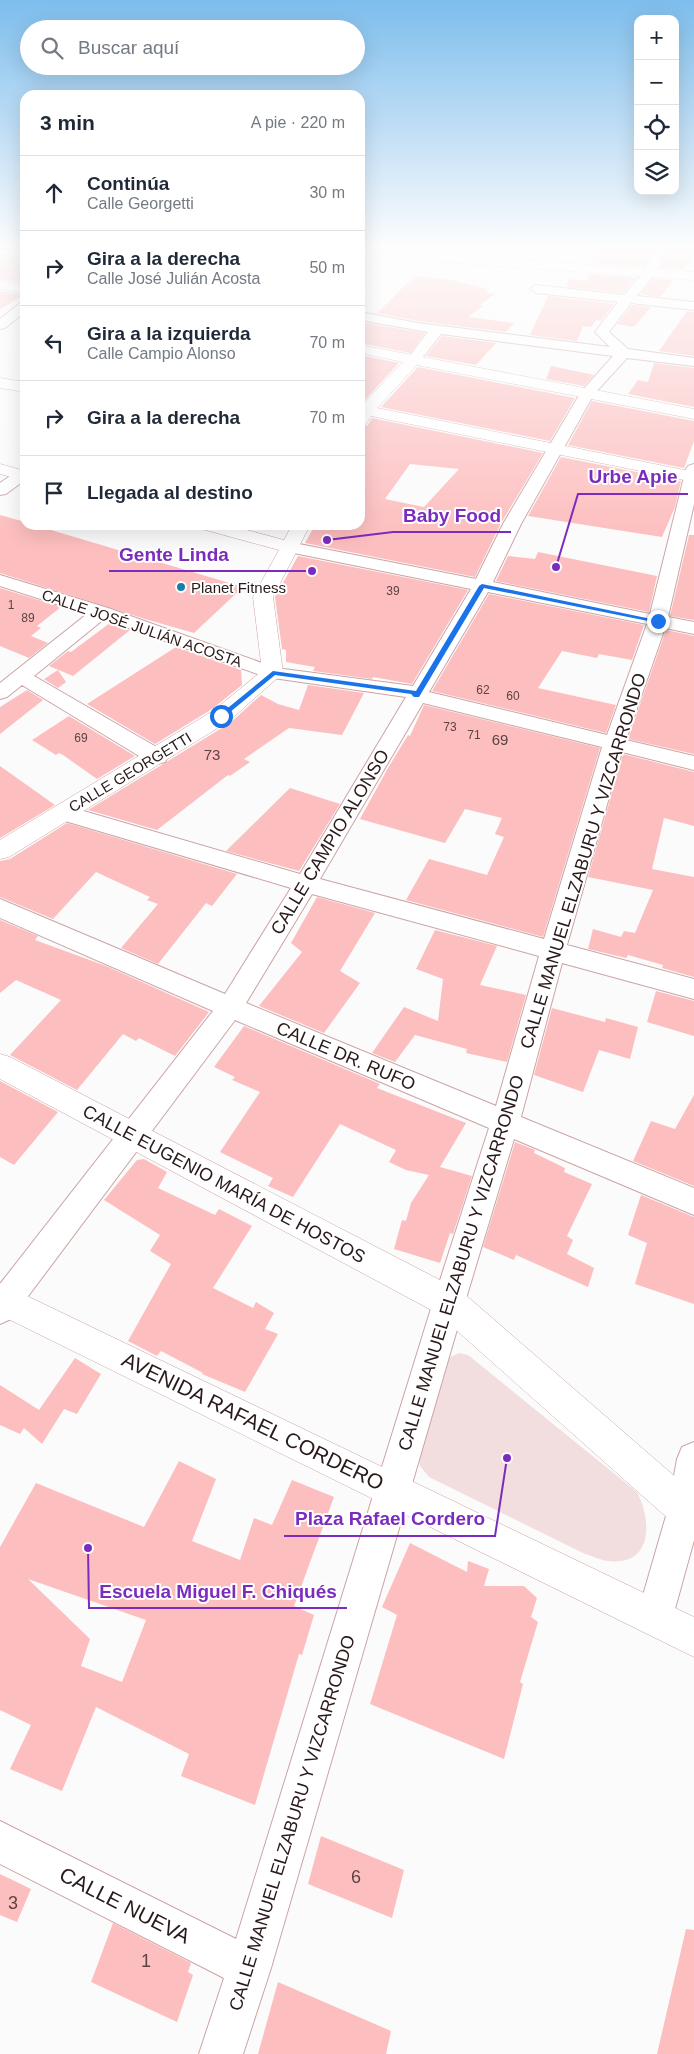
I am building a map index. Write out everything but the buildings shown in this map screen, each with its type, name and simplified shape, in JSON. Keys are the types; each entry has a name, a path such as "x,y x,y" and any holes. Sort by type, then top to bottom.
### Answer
{"main road":[{"path":"365,350 694,414"},
{"path":"365,410 414,359"},
{"path":"0,383 20,386"},
{"path":"365,414 693,474"},
{"path":"0,469 20,475"},
{"path":"226,530 289,547"},
{"path":"273,673 263,597 298,530"},
{"name":"CALLE GEORGETTI","path":"0,852 221,716 273,673"},
{"name":"CALLE EUGENIO MARÍA DE HOSTOS","path":"0,1065 449,1302"},
{"path":"449,1302 690,1512"},
{"name":"AVENIDA RAFAEL CORDERO","path":"2,1303 393,1489 655,1616 694,1637"}],"street":[{"path":"414,359 425,345"},
{"path":"561,345 694,362"},
{"path":"615,345 624,353"},
{"name":"CALLE CAMPIO ALONSO","path":"2,1303 230,1007 306,884 482,586 512,524 554,448 588,392 624,353"},
{"name":"CALLE MANUEL ELZABURU Y VIZCARRONDO","path":"221,2054 250,1968 449,1302 505,1123 553,949 614,744 658,621 693,474"},
{"path":"0,490 20,478"},
{"path":"289,547 694,628"},
{"name":"CALLE JOSÉ JULIÁN ACOSTA","path":"3,583 102,612 273,673 413,692 416,696 694,763"},
{"path":"0,693 102,612"},
{"path":"22,677 157,757"},
{"path":"62,813 306,884 553,949 694,989"},
{"name":"CALLE DR. RUFO","path":"0,908 694,1202"},
{"path":"655,1616 690,1512 694,1459"},
{"name":"CALLE NUEVA","path":"0,1842 250,1968"}],"shaded area":[{"path":"459,1353 468,1355 637,1492 642,1503 646,1528 645,1539 641,1549 634,1556 623,1561 608,1561 585,1554 429,1477 420,1466 418,1450 446,1359"}],"place":[{"name":"Baby Food","path":"327,540"},
{"name":"Urbe Apie","path":"556,567"},
{"name":"Gente Linda","path":"312,571"},
{"name":"Planet Fitness","path":"181,587"},
{"name":"Plaza Rafael Cordero","path":"507,1458"},
{"name":"Escuela Miguel F. Chiqués","path":"88,1548"}],"route":[{"path":"221,716 273,673 413,692 416,696 482,586 658,621"}]}
